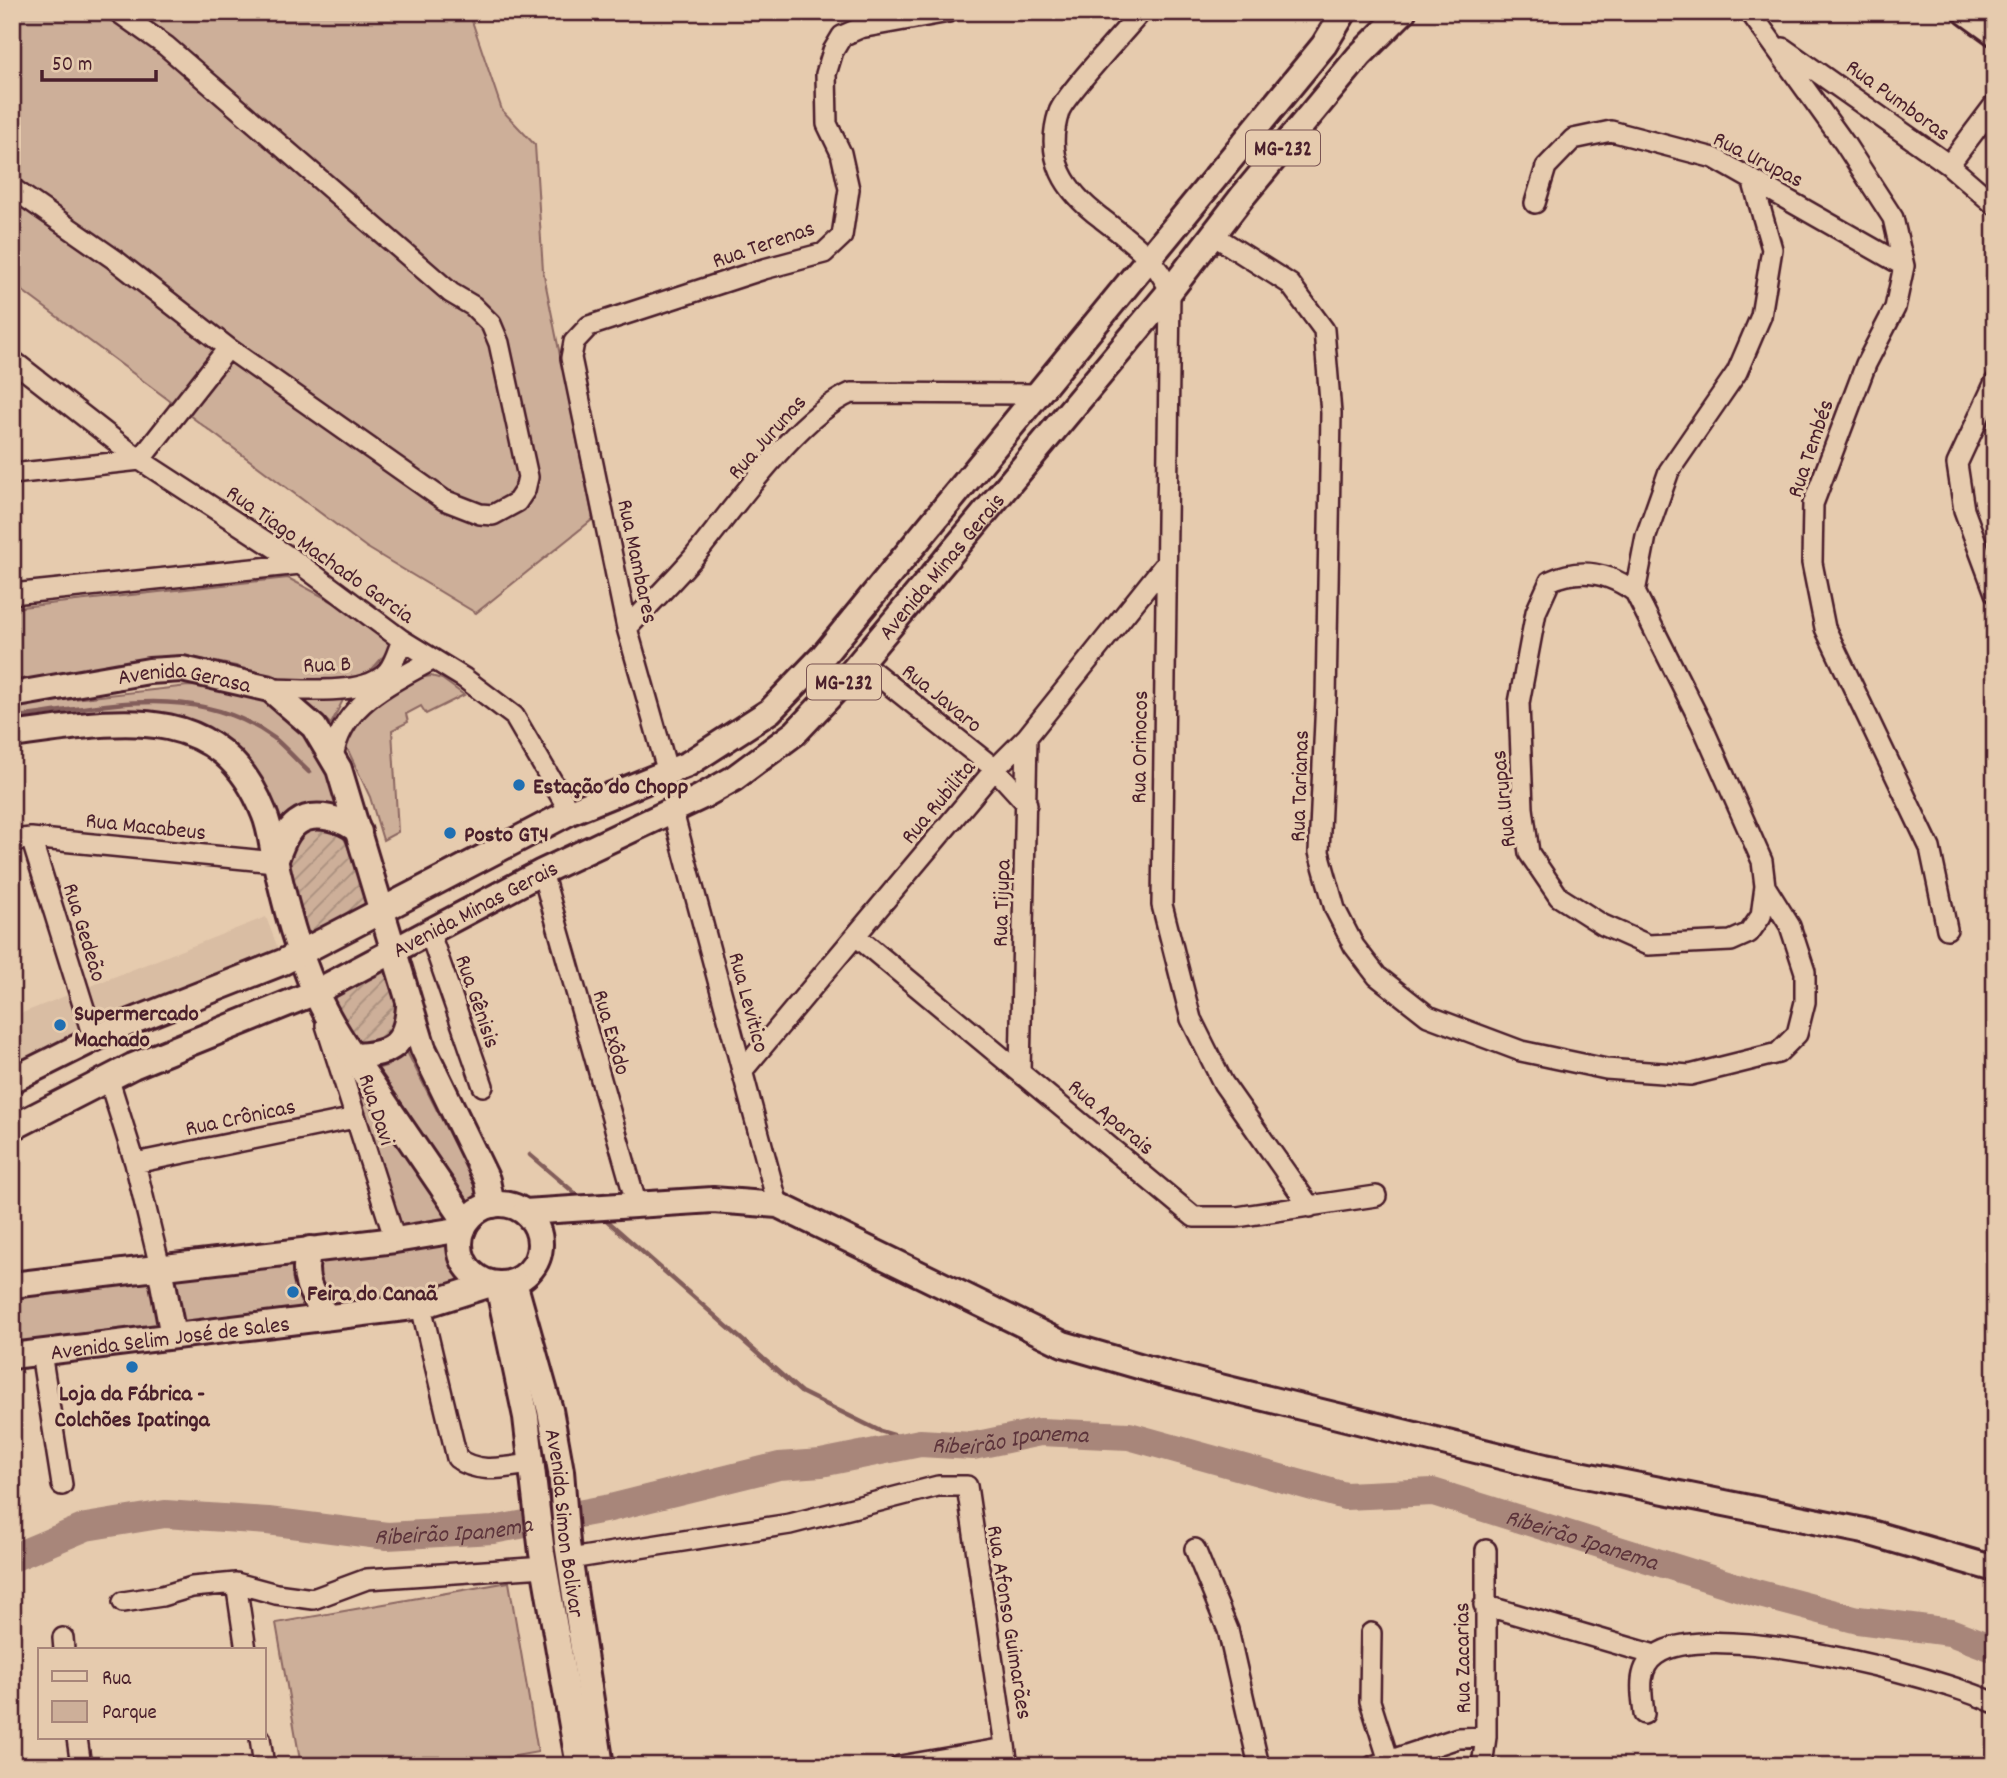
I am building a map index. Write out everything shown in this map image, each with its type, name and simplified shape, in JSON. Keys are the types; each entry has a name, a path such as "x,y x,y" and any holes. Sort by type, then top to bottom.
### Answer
{"main road":[{"name":"Avenida Minas Gerais","path":"12,1080 118,1027 301,953 570,813 668,773 719,747 770,711 792,690 1324,45 1343,12"},
{"name":"Avenida Minas Gerais","path":"12,1128 107,1077 316,992 392,949 542,872 673,812 733,779 794,733 861,662 1170,291 1359,56 1404,12"},
{"path":"1966,12 1995,33"},
{"name":"Avenida Gerasa","path":"12,695 149,671 182,669 270,689 314,727 333,758 359,832 392,949"},
{"name":"Avenida Gerasa","path":"12,735 128,723 174,726 193,732 232,763 250,784 265,814 275,862 301,953 316,992"},
{"path":"275,862 282,843 292,828 307,818 332,818 351,824 359,832"},
{"path":"392,949 423,1048 487,1180 492,1205"},
{"path":"316,992 353,1056 465,1226"},
{"path":"353,1056 373,1056 402,1040 408,1029 410,1003"},
{"path":"525,1212 538,1230 540,1252 531,1270 501,1284 471,1273 460,1249 465,1226 473,1214 492,1205 503,1204 525,1212 713,1200 778,1205 1063,1344 1163,1373 1545,1467 1864,1531 1995,1569"},
{"path":"12,1284 395,1240 465,1226"},
{"path":"310,1249 304,1273 313,1298 327,1317"},
{"path":"160,1267 173,1336"},
{"name":"Avenida Selim José de Sales","path":"12,1356 421,1306 501,1284"},
{"name":"Avenida Simon Bolivar","path":"501,1284 526,1417 544,1560 579,1766"},
{"name":"Avenida Simon Bolivar","path":"501,1284 550,1410 561,1471 569,1551 601,1766"}],"street":[{"path":"12,188 114,259 228,348 444,500 480,514 493,515 506,510 525,491 526,463 499,343 491,324 473,306 451,293 166,47 118,12"},
{"name":"Rua Terenas","path":"571,358 574,342 589,327 764,269 824,253 842,236 849,189 841,153 827,124 826,74 833,51 842,36 860,28 949,12"},
{"path":"1141,12 1059,110 1053,154 1067,188 1149,256 1161,270 1170,291"},
{"name":"Rua Tembés","path":"1750,12 1894,218 1904,266 1895,307 1866,364 1813,504 1812,563 1825,628 1930,848 1948,929"},
{"name":"Rua Pumboras","path":"1771,39 1949,165 1995,205"},
{"path":"1949,165 1995,104"},
{"name":"Rua Urupas","path":"1535,203 1546,167 1573,139 1611,131 1714,158 1904,266"},
{"path":"1635,592 1646,536 1670,471 1737,372 1761,316 1772,249 1752,178"},
{"name":"Rua Tarianas","path":"1213,236 1290,284 1324,330 1331,413 1320,852 1335,909 1354,946 1377,976 1428,1016 1521,1051 1606,1069 1690,1075 1778,1053 1797,1034 1805,1002 1805,972 1790,926 1765,886"},
{"name":"Rua Orinocos","path":"1170,291 1162,905 1196,1030 1223,1083 1311,1207"},
{"path":"12,474 140,460 228,348"},
{"name":"Rua Mambares","path":"571,358 627,628 668,773"},
{"name":"Rua Tiago Machado Garcia","path":"12,360 140,460 300,564 402,640 464,678 514,716 570,813"},
{"path":"1995,382 1957,464 1964,510 1995,593"},
{"name":"Rua Jurunas","path":"627,628 690,561 793,439 832,401 851,393 1037,394"},
{"name":"Rua Rubilita","path":"743,1070 995,769 1027,737 1166,563"},
{"path":"12,594 300,564"},
{"name":"Rua Urupas","path":"1635,592 1619,580 1601,575 1565,574 1550,581 1536,612 1519,703 1523,808 1530,853 1559,897 1603,925 1648,946 1731,941 1749,933"},
{"name":"Rua Tarianas","path":"1635,592 1722,768 1762,861 1765,886 1761,916 1749,933"},
{"name":"Rua B","path":"270,689 349,688 377,681 393,664 402,640"},
{"name":"Rua B","path":"333,758 336,738 345,719 395,681 432,660"},
{"name":"Rua Javaro","path":"861,662 995,769 1027,804"},
{"name":"Rua Tijupa","path":"1020,1072 1027,737"},
{"name":"Rua Levitico","path":"673,812 778,1205"},
{"name":"Rua Macabeus","path":"22,839 275,862"},
{"name":"Rua Gedeão","path":"22,839 94,1040"},
{"name":"Rua Exôdo","path":"542,872 637,1206"},
{"name":"Rua Gênisis","path":"429,931 482,1086"},
{"name":"Rua Aparais","path":"856,936 1194,1217 1237,1217 1376,1196"},
{"name":"Rua Davi","path":"316,992 395,1240"},
{"path":"107,1077 135,1163 160,1267"},
{"name":"Rua Crônicas","path":"135,1163 355,1118"},
{"path":"421,1306 457,1458 468,1467 532,1470"},
{"path":"41,1353 62,1485"},
{"name":"Rua Afonso Guimarães","path":"569,1551 790,1524 938,1486 967,1486 1007,1757"},
{"path":"1195,1549 1228,1630 1259,1766"},
{"name":"Rua Zacarias","path":"1482,1766 1486,1737 1486,1550"},
{"path":"123,1602 162,1596 191,1587 236,1583 276,1594 313,1599 367,1578 544,1560"},
{"path":"236,1583 246,1648"},
{"path":"1484,1605 1655,1655 1693,1645 1722,1642 1788,1649 1885,1665 1965,1689 1995,1703"},
{"path":"1371,1633 1370,1701 1380,1762 1458,1738 1486,1737"},
{"path":"1644,1714 1641,1681 1645,1667 1655,1655"},
{"path":"77,1740 81,1766"},
{"path":"260,1740 264,1766"},
{"path":"900,1766 1007,1757"}],"shaded area":[{"path":"266,917 280,954 12,1085 12,1017"}],"green space":[{"path":"12,12 469,12 502,110 535,145 543,271 593,519 476,613 366,547 12,283"},
{"path":"288,578 380,627 390,639 389,650 365,677 275,683 236,666 190,657 12,681 12,608"},
{"path":"431,676 442,679 464,695 426,714 421,706 406,714 408,722 392,730 398,832 383,840 370,797 345,744 353,720 408,680"},
{"path":"188,686 216,687 248,694 277,708 326,754 343,808 326,806 280,831 206,731 12,725 12,706"},
{"path":"347,692 331,724 302,700"},
{"path":"324,827 341,833 368,906 307,934 285,860 304,829"},
{"path":"384,971 398,1009 394,1034 367,1046 354,1040 330,999"},
{"path":"406,1050 489,1212 472,1216 373,1070 389,1065"},
{"path":"350,1063 454,1223 397,1231"},
{"path":"452,1238 466,1287 338,1305 327,1297 314,1269 321,1258"},
{"path":"296,1258 319,1314 181,1325 169,1275"},
{"path":"150,1277 161,1331 12,1349 12,1293"},
{"path":"509,1582 538,1752 459,1766 301,1766 276,1623"}],"waterway":[{"path":"12,718 113,704 180,703 212,709 244,720 274,738 309,772"},
{"path":"530,1155 583,1200"},
{"path":"603,1217 801,1392 880,1431 920,1443"},
{"name":"Ribeirão Ipanema","path":"12,1558 86,1527 165,1514 268,1521 387,1536 493,1530 610,1508 779,1466 821,1463 920,1443 973,1446 1040,1432 1129,1436 1345,1496 1433,1492 1756,1593 1858,1620 1950,1632 1995,1649"}],"place":[{"name":"Estação do Chopp","path":"519,785"},
{"name":"Posto GT4","path":"450,833"},
{"name":"Supermercado Machado","path":"60,1025"},
{"name":"Feira do Canaã","path":"293,1292"},
{"name":"Loja da Fábrica - Colchões Ipatinga","path":"132,1367"}]}
